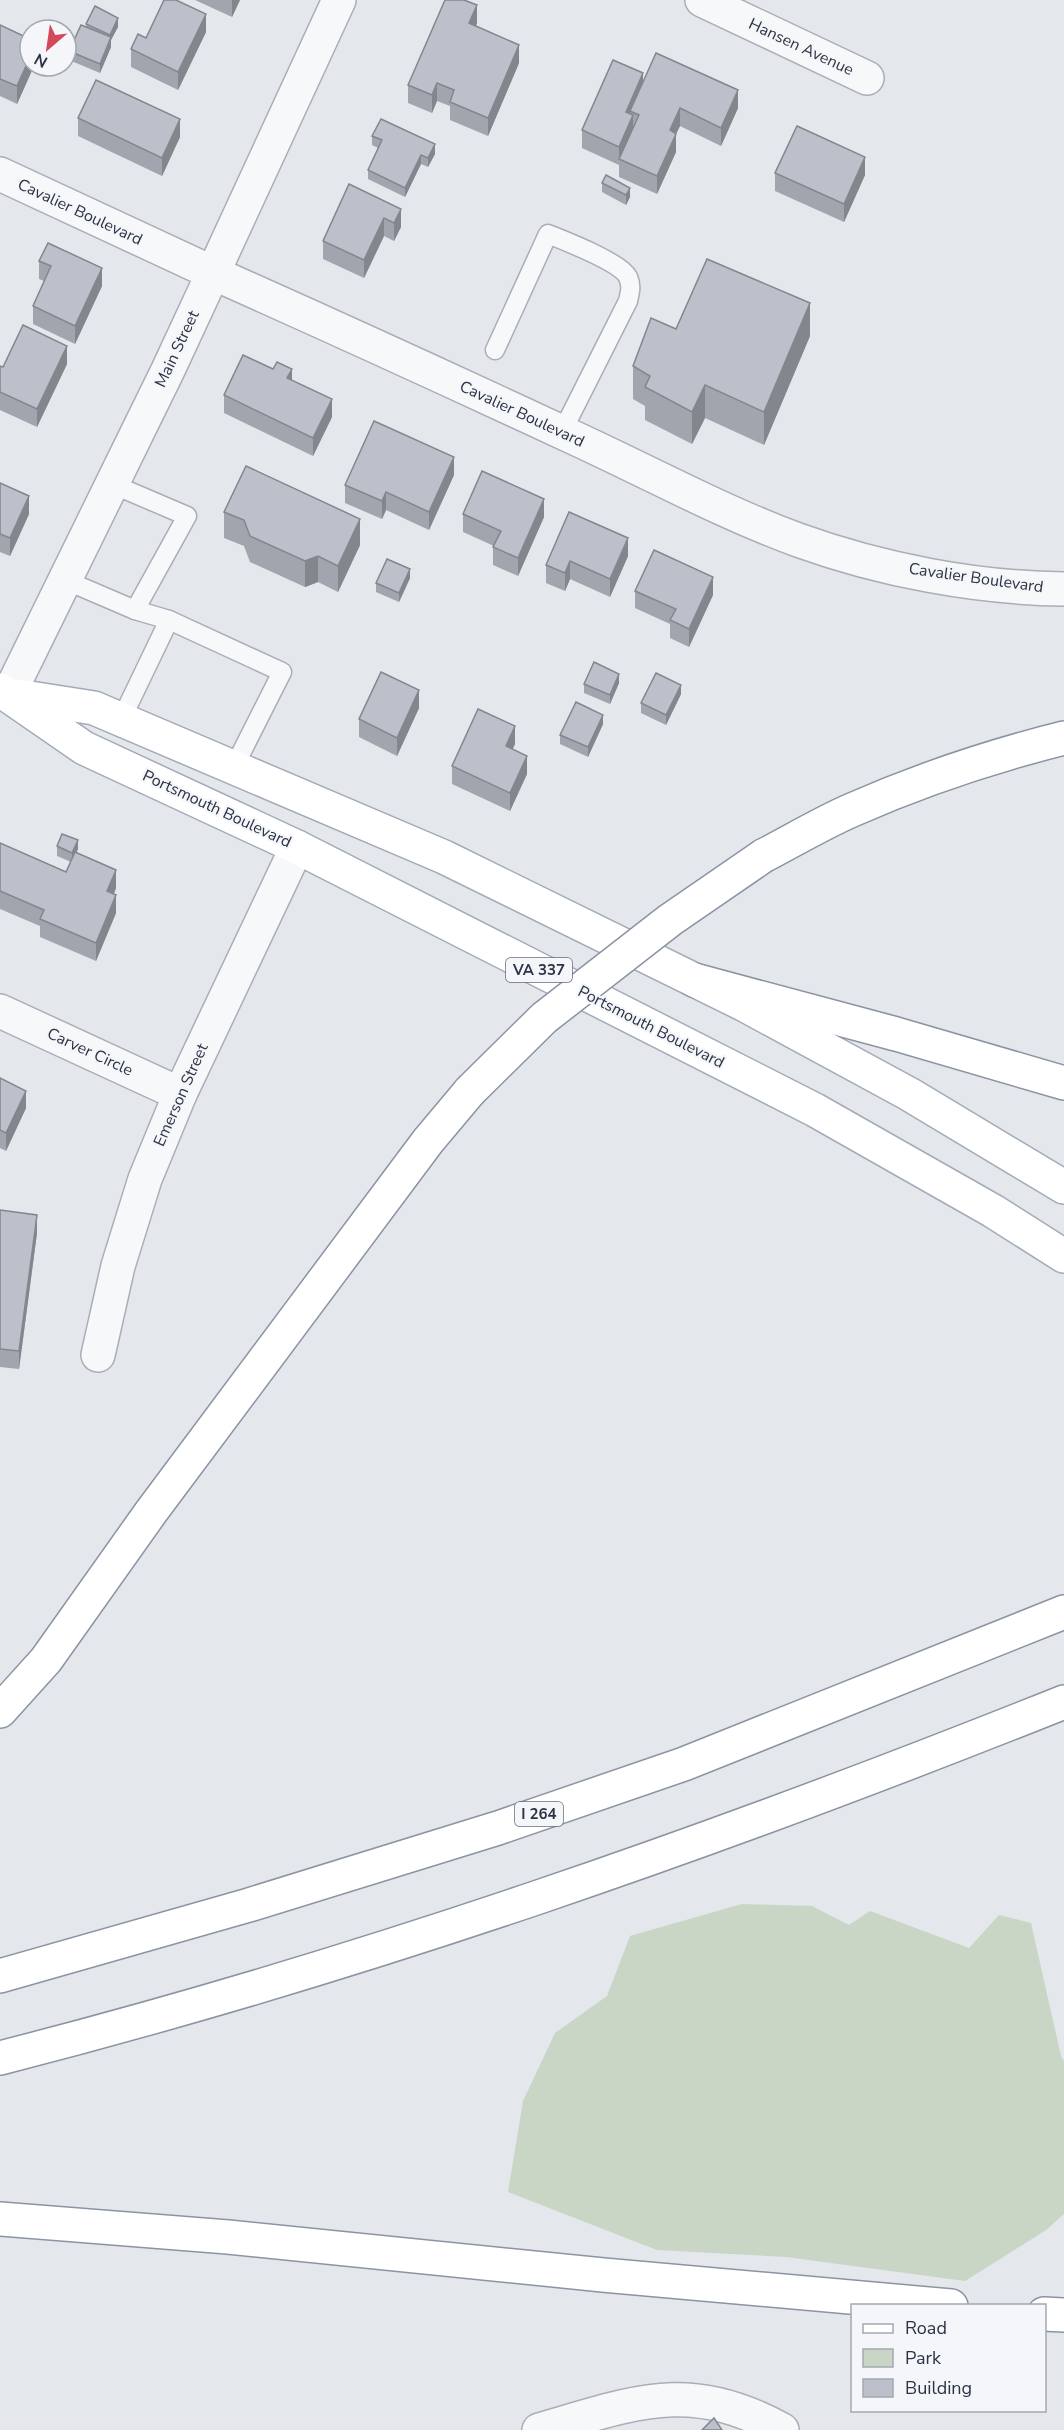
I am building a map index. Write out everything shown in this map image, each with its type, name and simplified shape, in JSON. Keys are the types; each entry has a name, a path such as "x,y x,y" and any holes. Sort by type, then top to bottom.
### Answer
{"main road":[{"path":"5,692 94,708 444,857 694,980 909,1094 1064,1187"},
{"name":"Portsmouth Boulevard","path":"5,692 84,748 297,847 815,1110 993,1211 1064,1256"},
{"path":"0,1711 46,1660 158,1503 428,1141 470,1091 544,1018 670,920 763,856 850,811 909,786 1064,738"},
{"path":"694,980 896,1034 1064,1083"},
{"name":"I 264","path":"0,1976 249,1905 498,1828 684,1764 1064,1612"},
{"path":"0,2058 142,2022 314,1972 646,1862 914,1762 1064,1702"},
{"path":"0,2219 228,2237 603,2275 929,2304"},
{"path":"1046,2314 1064,2315"}],"street":[{"name":"Main Street","path":"5,692 65,580 112,484 213,273 339,0"},
{"name":"Hansen Avenue","path":"702,0 867,78"},
{"name":"Cavalier Boulevard","path":"0,174 562,432 722,508 800,540 880,564 962,580 1064,589"},
{"name":"Emerson Street","path":"98,1356 118,1266 145,1179 180,1094 297,847"},
{"name":"Carver Circle","path":"0,1011 180,1094"},
{"path":"539,2430 637,2402 678,2398 718,2403 756,2415 782,2430"}],"lane":[{"path":"495,350 548,234 605,260 627,275 631,289 628,301 562,432"},
{"path":"112,484 188,516 135,610"},
{"path":"65,580 135,610 169,620 282,672 234,767"},
{"path":"122,720 169,620"}],"green space":[{"path":"742,1904 812,1906 849,1925 870,1911 969,1948 999,1915 1031,1923 1064,2061 1064,2214 1046,2230 965,2281 786,2257 657,2250 508,2192 523,2101 555,2033 607,1996 630,1936"}],"building":[{"path":"164,0 176,0 206,14 178,72 131,49 138,34 146,38"},
{"path":"445,0 464,0 477,5 469,23 519,45 488,118 450,102 454,90 437,83 432,95 408,85"},
{"path":"95,6 118,18 110,35 86,24"},
{"path":"0,25 18,33 18,78 21,78 17,86 0,79"},
{"path":"81,25 111,37 100,64 78,55 78,32"},
{"path":"656,53 738,90 721,128 680,108 670,130 676,134 657,176 619,159 639,115 630,111"},
{"path":"613,60 643,73 626,112 633,115 619,147 582,130"},
{"path":"96,80 180,119 162,158 78,118"},
{"path":"381,119 435,144 428,158 421,155 405,188 368,170 382,140 372,136"},
{"path":"797,126 865,157 844,204 775,173"},
{"path":"606,175 630,188 626,195 602,183"},
{"path":"349,184 401,209 394,223 384,218 364,260 323,241"},
{"path":"48,243 102,268 75,326 33,306 51,266 39,261"},
{"path":"707,259 810,303 764,412 705,385 692,412 645,387 650,376 633,366 651,318 676,329"},
{"path":"23,325 67,346 37,409 0,392 0,366 3,367"},
{"path":"243,355 273,369 277,362 292,369 287,378 332,399 313,438 224,395"},
{"path":"374,421 454,457 429,512 386,492 382,501 345,485"},
{"path":"246,466 360,519 338,566 318,556 305,561 250,536 244,520 224,512"},
{"path":"482,471 544,499 518,558 493,547 501,531 463,514"},
{"path":"0,483 29,496 10,538 0,534"},
{"path":"569,512 628,538 610,579 570,561 565,573 546,565"},
{"path":"654,550 713,577 689,629 670,620 676,609 635,591"},
{"path":"387,559 410,569 399,593 376,583"},
{"path":"594,662 619,674 610,695 584,684"},
{"path":"381,672 419,690 397,738 359,719"},
{"path":"656,673 681,685 666,715 641,703"},
{"path":"576,702 603,715 588,747 560,735"},
{"path":"478,709 515,726 506,746 527,756 510,793 452,766"},
{"path":"62,834 78,840 72,853 57,846"},
{"path":"0,843 66,872 75,852 116,870 107,891 116,895 96,943 40,919 44,910 0,891"},
{"path":"0,1078 26,1091 6,1133 0,1130"},
{"path":"0,1210 37,1215 19,1351 0,1349"},
{"path":"714,2418 722,2430 702,2430"}]}
